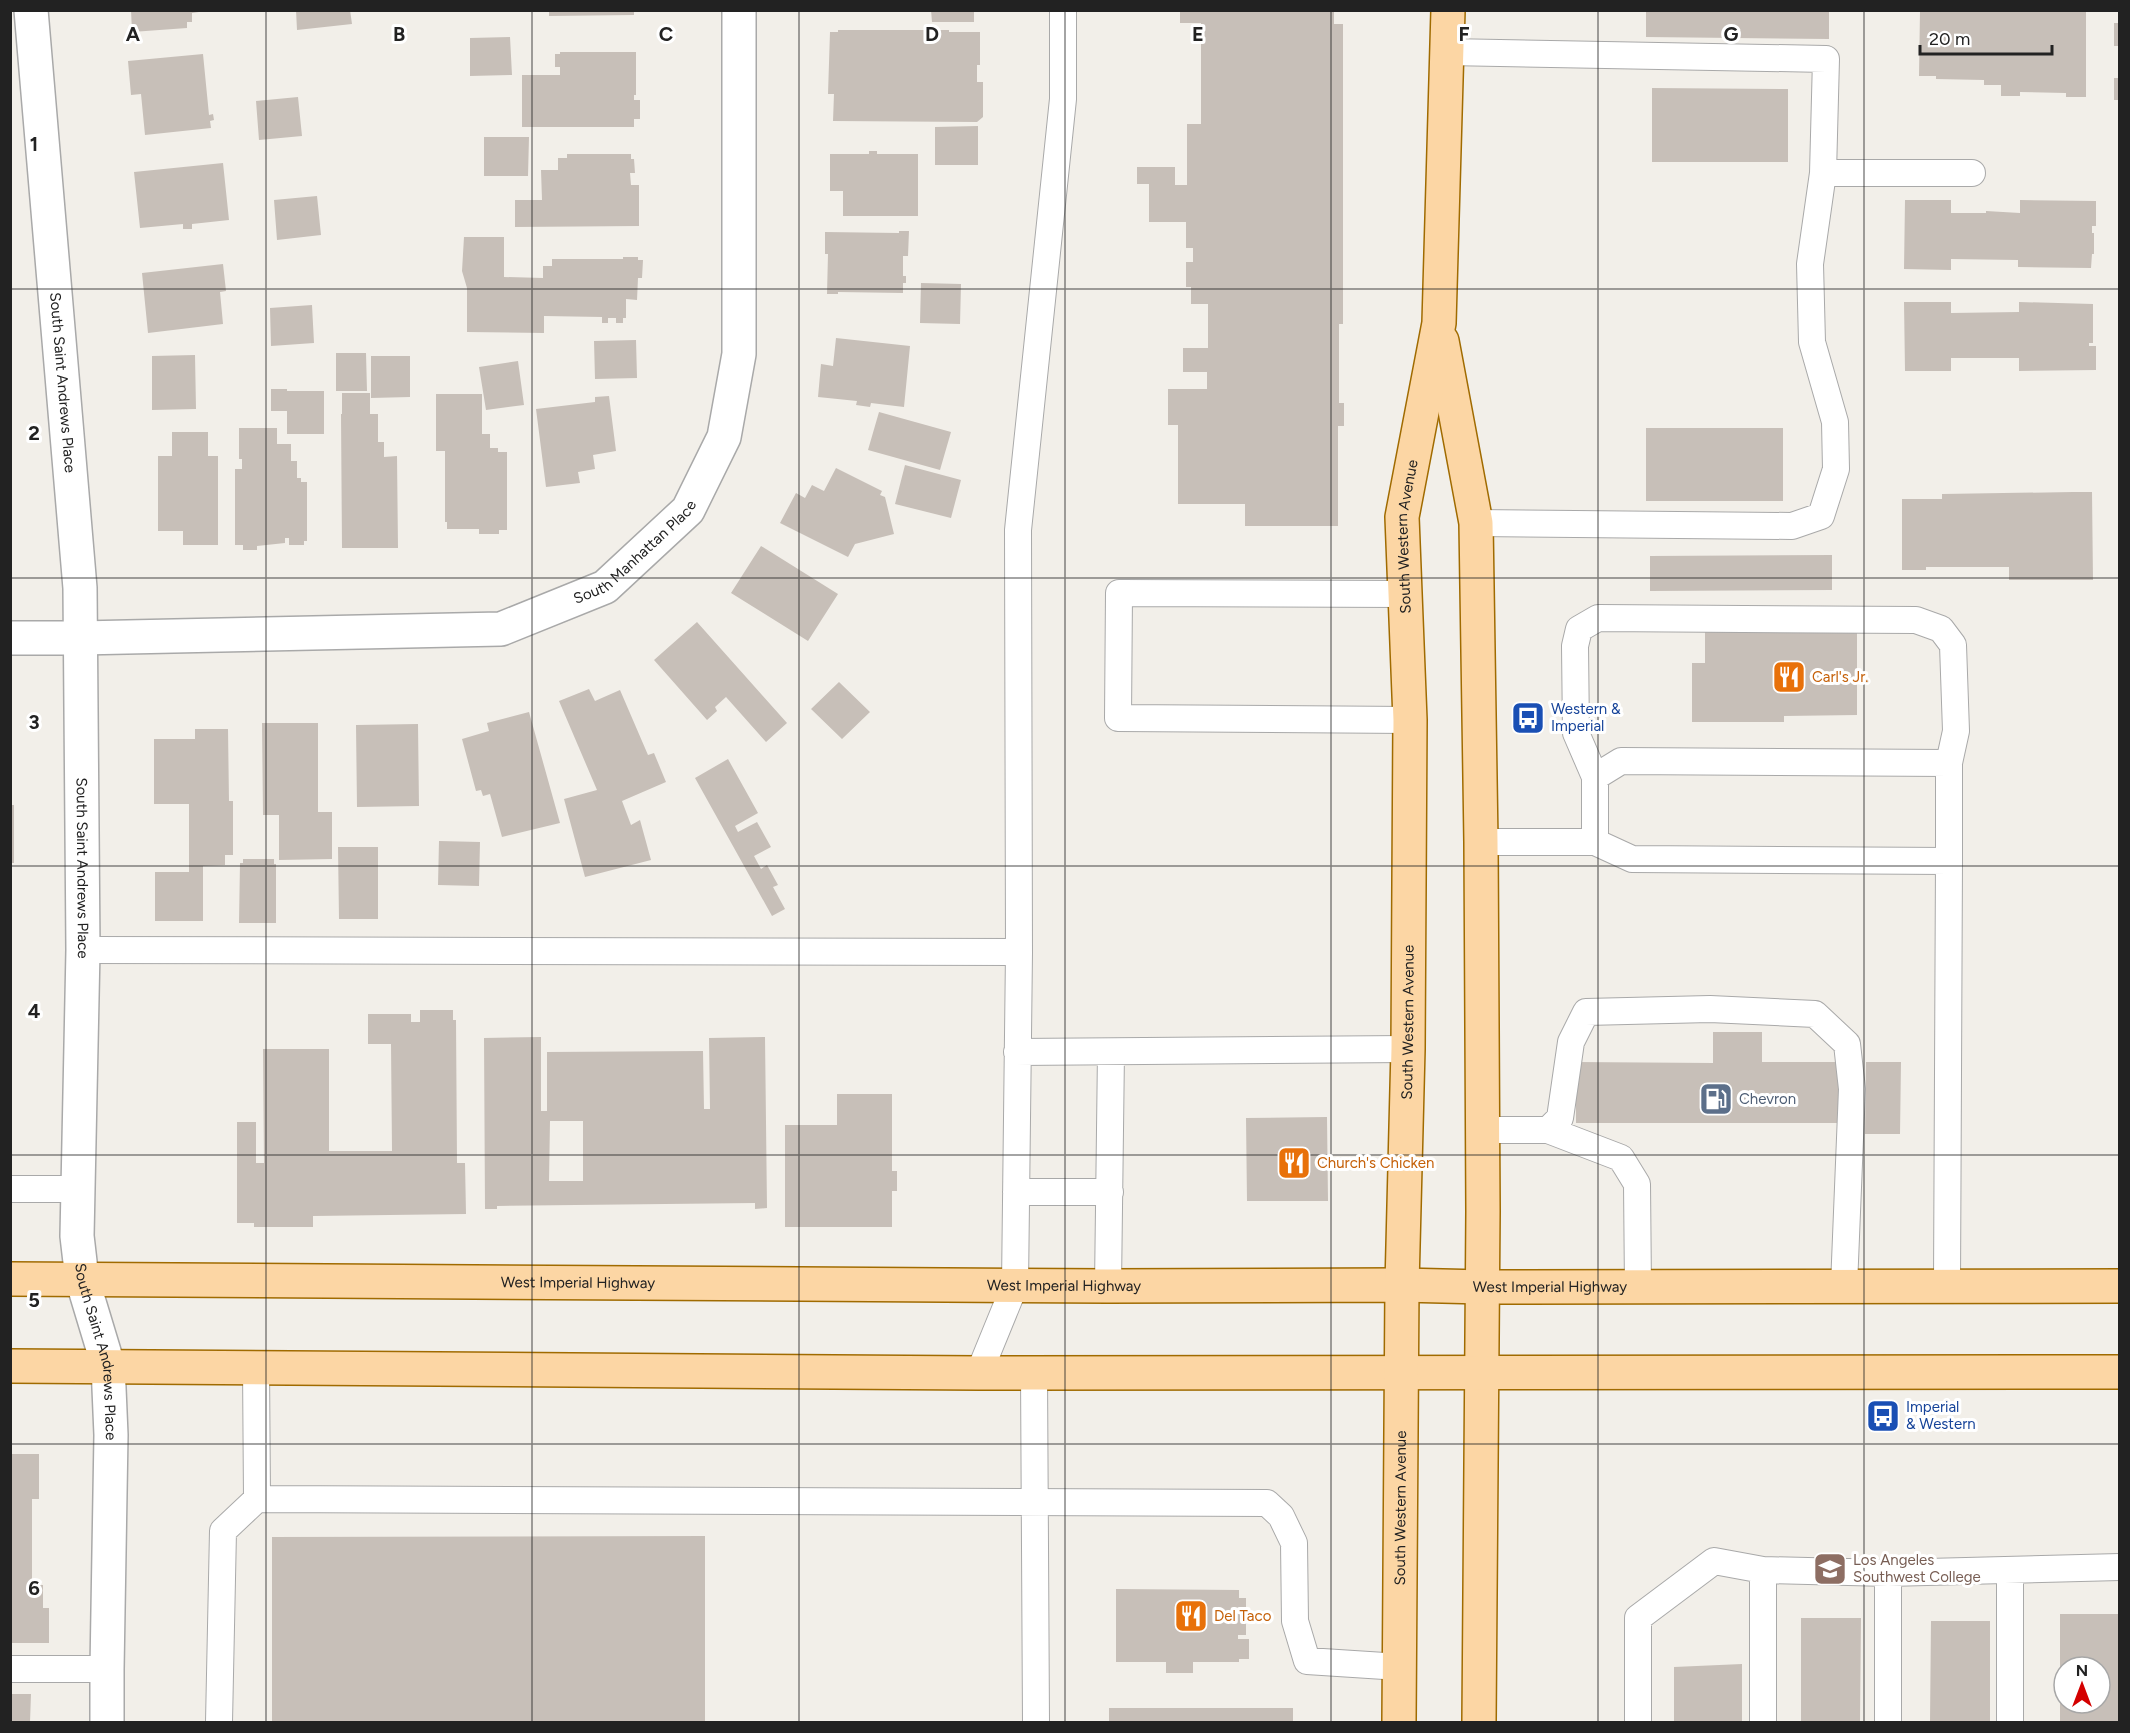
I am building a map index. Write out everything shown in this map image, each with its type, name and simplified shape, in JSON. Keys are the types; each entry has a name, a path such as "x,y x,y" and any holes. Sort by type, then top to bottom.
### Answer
{"main road":[{"name":"South Western Avenue","path":"1399,1722 1410,720 1402,517 1439,323 1448,10"},
{"name":"South Western Avenue","path":"1439,323 1476,523 1481,842 1483,1287 1479,1722"},
{"name":"West Imperial Highway","path":"10,1279 1108,1286 2120,1286"},
{"path":"10,1366 979,1373 2120,1372"}],"street":[{"name":"South Saint Andrews Place","path":"31,10 80,588 83,950 77,1236 82,1278 108,1365 111,1435 107,1722"},
{"name":"South Manhattan Place","path":"10,638 501,629 605,587 688,510 724,437 739,354 739,10"}],"lane":[{"path":"979,1373 1015,1285 1019,952 1018,530 1063,99 1064,10"},
{"path":"1447,52 1826,60 1823,173 1810,264 1812,342 1835,422 1836,469 1821,516 1792,526 1476,523"},
{"path":"1823,173 1972,172"},
{"path":"1406,594 1119,593 1118,718 1410,720"},
{"path":"1594,842 1595,777 1576,733 1575,646 1579,628 1598,618 1916,620 1941,629 1953,645 1956,731 1949,763 1947,1286"},
{"path":"1595,777 1621,760 1949,763"},
{"path":"1481,842 1594,842 1632,859 1949,861"},
{"path":"83,950 1019,952"},
{"path":"1548,1130 1560,1118 1571,1042 1586,1011 1710,1009 1815,1014 1847,1044 1852,1089 1844,1286"},
{"path":"1017,1052 1408,1049"},
{"path":"1108,1286 1111,1052"},
{"path":"1482,1130 1548,1130 1621,1158 1637,1184 1638,1287"},
{"path":"10,1189 77,1189"},
{"path":"1016,1192 1110,1192"},
{"path":"256,1366 257,1499"},
{"path":"1035,1372 1036,1722"},
{"path":"219,1722 223,1531 257,1499 1267,1503 1281,1516 1294,1543 1295,1621 1307,1661 1400,1667"},
{"path":"1638,1722 1638,1618 1714,1561 1763,1570 1888,1573 2120,1567"},
{"path":"1763,1570 1763,1722"},
{"path":"2010,1570 2010,1722"},
{"path":"1888,1573 1888,1722"},
{"path":"10,1669 106,1669"}],"building":[{"path":"131,10 199,10 199,12 192,13 192,22 187,22 187,28 132,32"},
{"path":"296,10 350,10 352,24 297,30"},
{"path":"549,10 634,10 634,15 549,16"},
{"path":"931,10 974,10 974,22 932,22"},
{"path":"1180,10 1334,10 1334,24 1343,24 1343,324 1339,324 1339,403 1344,403 1344,426 1338,426 1338,526 1245,526 1245,504 1178,504 1178,425 1168,425 1168,389 1207,389 1207,372 1183,372 1183,348 1208,348 1208,304 1191,304 1191,287 1186,287 1186,262 1193,262 1193,248 1186,248 1186,222 1149,222 1149,184 1137,184 1137,167 1175,167 1175,185 1187,185 1187,124 1201,124 1201,23 1180,23"},
{"path":"1646,10 1829,10 1829,39 1646,37"},
{"path":"1941,10 1941,12 1958,12 1958,10 2086,10 2086,97 2066,97 2066,93 2020,92 2020,96 2001,96 2001,85 1984,85 1984,80 1936,79 1936,76 1919,76 1920,11"},
{"path":"2114,23 2120,23 2120,46 2114,46"},
{"path":"838,30 980,32 980,65 977,65 977,82 983,82 983,117 977,122 833,121 834,94 828,94 830,32 838,32"},
{"path":"510,37 512,75 470,76 470,38"},
{"path":"560,52 636,52 634,100 640,100 640,119 634,119 634,127 522,127 522,75 560,75 560,67 555,67 555,54 560,54"},
{"path":"203,54 209,115 213,114 214,120 210,121 211,128 145,135 141,94 131,95 128,61"},
{"path":"2114,78 2120,78 2120,100 2114,100"},
{"path":"1652,88 1788,89 1788,162 1652,162"},
{"path":"298,97 302,136 259,140 256,101"},
{"path":"978,126 978,165 935,165 935,127"},
{"path":"484,137 529,137 528,176 484,176"},
{"path":"869,151 877,151 877,154 918,154 918,216 843,216 843,191 830,191 830,154 869,154"},
{"path":"567,154 631,154 631,159 634,159 635,173 630,173 631,185 639,185 639,226 515,227 515,200 542,200 541,170 558,170 558,158 567,158"},
{"path":"223,163 229,220 192,224 192,229 183,229 183,224 140,228 134,172"},
{"path":"317,196 321,235 277,240 274,200"},
{"path":"1905,200 1951,200 1951,213 1986,213 1986,211 2020,213 2020,200 2096,201 2096,226 2092,226 2094,254 2092,254 2091,268 2018,267 2018,260 1951,259 1951,270 1904,269"},
{"path":"899,231 909,231 908,256 903,256 903,276 906,276 906,283 903,283 903,293 838,292 838,294 827,294 828,254 825,254 825,232 899,233"},
{"path":"464,237 504,237 504,277 543,278 543,266 552,266 552,259 638,257 638,260 643,260 642,278 638,278 637,300 626,299 626,318 623,318 623,323 616,323 616,318 608,318 608,323 602,323 602,317 544,316 544,333 467,332 467,288 462,271"},
{"path":"223,264 226,291 220,292 223,324 148,333 142,273"},
{"path":"921,283 961,284 960,324 920,323"},
{"path":"1904,302 1951,302 1951,313 2019,312 2019,302 2093,304 2093,343 2089,343 2089,346 2096,346 2096,370 2019,371 2019,358 1951,358 1951,371 1905,371"},
{"path":"312,305 314,343 271,346 270,308"},
{"path":"836,338 910,346 904,407 871,403 870,407 856,405 857,401 818,397 821,364 833,366"},
{"path":"636,340 637,378 595,379 594,341"},
{"path":"336,353 366,353 367,391 336,391"},
{"path":"195,355 196,409 152,410 152,356"},
{"path":"371,356 410,356 410,397 371,398"},
{"path":"518,361 524,405 486,410 479,367"},
{"path":"271,389 324,391 324,434 287,434 287,411 271,411"},
{"path":"342,393 370,393 370,414 378,414 378,442 384,442 384,457 397,456 398,548 342,548"},
{"path":"436,394 482,394 482,434 490,434 490,448 498,448 498,452 507,452 507,530 499,530 499,534 479,534 479,529 447,529 447,522 445,522 445,451 436,451"},
{"path":"609,396 616,451 593,455 595,469 578,472 580,483 546,487 536,409 595,402 595,397"},
{"path":"879,412 951,432 940,470 868,450"},
{"path":"239,428 277,428 277,444 291,444 291,461 297,461 297,478 301,478 301,482 307,482 307,541 304,541 304,545 289,545 289,538 285,538 285,543 257,546 257,550 243,550 243,545 235,545 235,469 242,469 242,459 239,459"},
{"path":"1646,428 1783,428 1783,501 1646,501"},
{"path":"172,432 208,432 208,456 218,456 218,545 183,545 183,531 158,531 158,456 172,456"},
{"path":"905,465 961,480 951,518 895,504"},
{"path":"836,468 882,491 880,495 885,497 894,534 855,544 848,557 780,523 796,493 805,498 812,485 824,491"},
{"path":"2092,492 2093,580 2009,580 2009,567 1926,567 1926,570 1902,570 1902,499 1942,499 1942,494"},
{"path":"761,546 838,594 808,641 731,593"},
{"path":"1832,555 1832,590 1650,591 1650,556"},
{"path":"697,622 787,723 766,742 726,697 715,707 717,711 707,720 654,660"},
{"path":"1857,623 1857,715 1784,716 1784,722 1692,722 1692,663 1705,663 1705,624"},
{"path":"839,682 870,712 842,739 811,709"},
{"path":"589,689 595,701 620,690 648,755 654,753 666,782 622,801 631,825 640,820 651,860 585,877 564,799 597,790 559,701"},
{"path":"529,712 560,823 502,837 490,794 483,796 481,790 476,791 462,739 489,731 487,723"},
{"path":"262,723 318,723 318,812 332,812 332,859 279,860 279,815 263,815"},
{"path":"418,724 419,806 357,807 356,725"},
{"path":"195,729 228,729 229,801 233,801 233,855 225,855 225,865 203,866 203,921 155,921 155,872 189,872 189,804 154,804 154,739 195,739"},
{"path":"728,759 758,813 735,826 738,832 757,822 771,847 754,856 761,869 767,865 778,885 773,887 785,909 772,916 695,778"},
{"path":"10,805 14,805 14,863 10,863"},
{"path":"439,841 480,842 479,886 438,885"},
{"path":"338,847 378,847 378,919 339,919"},
{"path":"243,859 274,859 274,864 276,864 276,923 239,923 240,863 243,863"},
{"path":"420,1010 453,1010 453,1020 456,1020 457,1163 465,1163 466,1214 313,1216 313,1227 254,1227 254,1223 237,1223 237,1122 256,1122 256,1163 264,1163 263,1049 329,1049 329,1151 392,1151 391,1044 368,1044 368,1014 411,1014 411,1022 420,1022"},
{"path":"1713,1032 1762,1032 1762,1062 1840,1062 1839,1123 1576,1123 1576,1062 1713,1063"},
{"path":"541,1037 541,1111 547,1111 547,1052 703,1051 704,1109 710,1109 709,1038 765,1037 767,1208 755,1209 755,1203 497,1206 497,1209 485,1209 484,1038","holes":["550,1121 583,1121 583,1181 549,1181"]},
{"path":"1866,1062 1901,1062 1900,1134 1865,1134"},
{"path":"837,1094 892,1094 892,1171 897,1171 897,1191 892,1191 892,1227 785,1227 785,1125 837,1125"},
{"path":"1327,1117 1328,1201 1247,1201 1246,1118"},
{"path":"10,1454 39,1454 39,1499 32,1499 32,1585 43,1585 43,1608 49,1608 49,1643 10,1643"},
{"path":"705,1536 705,1722 272,1722 272,1537"},
{"path":"1116,1589 1239,1590 1239,1598 1246,1598 1246,1635 1238,1635 1238,1639 1249,1639 1249,1659 1239,1659 1239,1662 1193,1662 1193,1673 1166,1673 1166,1662 1116,1662"},
{"path":"2060,1614 2120,1614 2119,1722 2060,1722 2060,1715 2112,1715 2112,1655 2060,1655"},
{"path":"1801,1618 1861,1618 1860,1722 1801,1722"},
{"path":"1931,1621 1990,1621 1990,1722 1930,1722"},
{"path":"1742,1664 1742,1722 1674,1722 1674,1667"},
{"path":"10,1694 31,1694 30,1722 10,1722"},
{"path":"1109,1708 1293,1708 1293,1722 1109,1722"}],"place":[{"name":"Carl's Jr.","path":"1789,677"},
{"name":"Western & Imperial","path":"1528,718"},
{"name":"Chevron","path":"1716,1099"},
{"name":"Church's Chicken","path":"1294,1163"},
{"name":"Imperial & Western","path":"1883,1416"},
{"name":"Los Angeles Southwest College","path":"1830,1569"},
{"name":"Del Taco","path":"1191,1616"}]}
